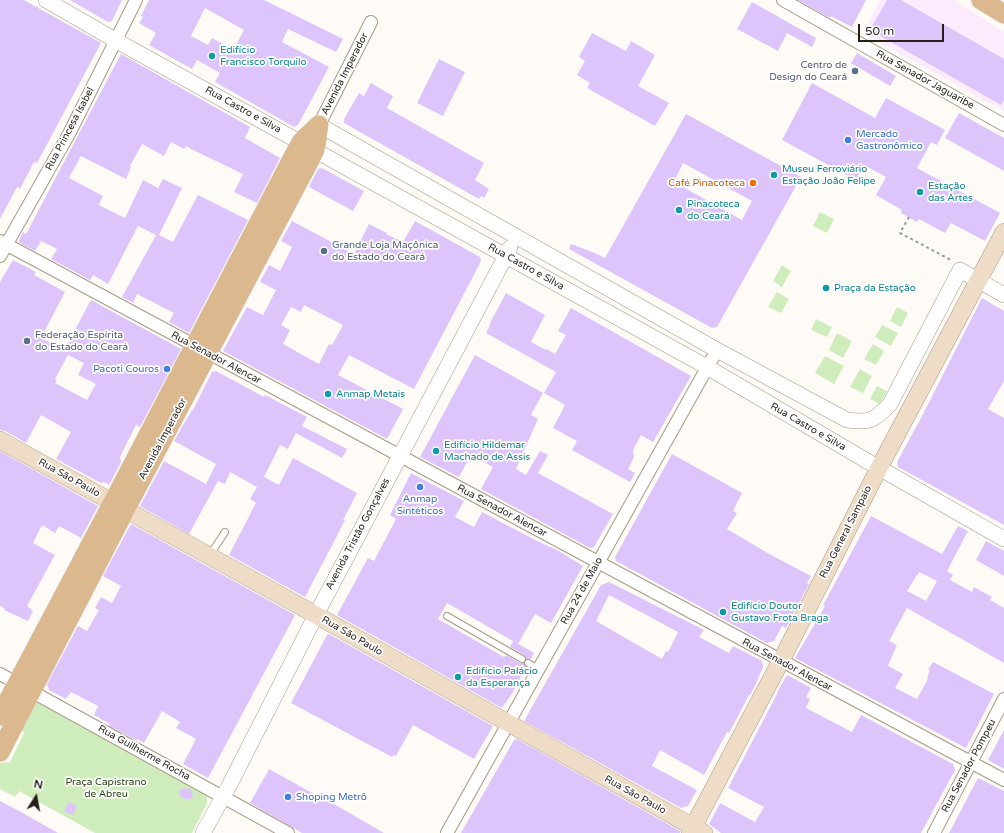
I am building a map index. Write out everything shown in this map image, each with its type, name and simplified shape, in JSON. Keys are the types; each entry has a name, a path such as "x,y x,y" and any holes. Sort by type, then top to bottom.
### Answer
{"main road":[{"path":"981,0 1004,14"},
{"name":"Avenida Imperador","path":"0,752 24,687 319,125"},
{"name":"Rua General Sampaio","path":"695,831 879,468 1004,232"},
{"name":"Rua São Paulo","path":"0,440 316,615 695,831"},
{"name":"Avenida Imperador","path":"0,716 24,687"}],"street":[{"name":"Rua Castro e Silva","path":"46,0 115,40 707,367 879,468 1004,539"},
{"name":"Rua Princesa Isabel","path":"0,256 3,243 70,132 136,0"},
{"name":"Rua Senador Jaguaribe","path":"783,0 1004,125"},
{"name":"Avenida Imperador","path":"319,125 371,22"},
{"path":"319,125 717,350 847,420 863,422 872,420 879,416 890,404 957,266 1004,295"},
{"name":"Avenida Tristão Gonçalves","path":"204,833 316,615 516,237"},
{"name":"Rua Senador Alencar","path":"3,243 1004,780"},
{"name":"Rua 24 de Maio","path":"447,833 508,724 533,666 598,563 717,350"},
{"name":"Rua Guilherme Rocha","path":"0,674 288,833"},
{"name":"Rua Senador Pompeu","path":"934,833 1004,699"}],"lane":[{"path":"209,557 225,532"},
{"path":"447,616 522,659"}],"path":[{"path":"909,218 900,233 957,266"}],"shaded area":[{"path":"880,0 954,0 1004,32 1004,111 863,33"}],"green space":[{"path":"820,212 834,219 827,233 813,226"},
{"path":"782,265 791,271 782,287 773,281"},
{"path":"777,292 789,299 781,313 768,307"},
{"path":"897,307 908,313 901,327 890,321"},
{"path":"816,319 832,327 827,337 811,330"},
{"path":"882,325 898,333 891,346 875,337"},
{"path":"837,333 852,341 843,358 829,350"},
{"path":"873,344 884,351 876,365 864,359"},
{"path":"825,356 844,366 834,384 815,373"},
{"path":"860,369 872,376 863,393 850,387"},
{"path":"877,386 887,391 880,404 870,399"},
{"name":"Praça Capistrano de Abreu","path":"38,701 207,795 207,804 192,833 95,833 19,791 15,797 0,789 0,763 10,762 24,733 20,725"}],"building":[{"path":"0,0 24,0 101,43 37,163 34,162 20,189 17,187 0,219"},
{"path":"70,0 122,0 112,21 108,22"},
{"path":"149,0 264,0 343,39 336,52 288,29 282,42 329,67 298,125 294,127 215,82 220,73 197,60 192,69 149,45 156,33 139,23 143,17 141,16","holes":["205,8 244,30 233,50 212,38 208,45 191,36"]},
{"path":"798,0 866,0 852,27 831,16 830,18"},
{"path":"887,0 901,0 1004,59 1004,100 1001,105 870,30"},
{"path":"752,2 816,38 812,47 787,33 778,51 737,29"},
{"path":"592,33 626,51 631,41 655,55 638,86 669,103 655,126 587,88 590,83 577,75 585,61 579,57"},
{"path":"857,53 896,76 890,86 851,63"},
{"path":"121,54 250,127 245,138 280,158 257,203 234,192 243,174 186,146 184,149 171,142 164,156 142,144 130,166 131,167 126,179 81,156 69,178 103,196 99,205 125,218 143,180 158,188 163,179 182,188 159,235 173,242 198,195 248,220 189,333 169,322 174,313 137,294 133,303 122,297 156,235 138,226 108,284 93,275 90,280 51,259 57,249 41,241 35,251 19,241 23,232 26,234"},
{"path":"439,59 465,72 443,116 417,103"},
{"path":"371,83 393,96 387,108 484,163 475,180 489,189 484,198 481,196 479,199 344,123 344,119 359,93 364,96"},
{"path":"812,83 875,118 886,98 945,130 937,145 931,142 917,168 1000,213 985,241 951,223 945,233 919,219 917,222 901,213 902,210 876,195 886,177 864,165 856,180 782,140"},
{"path":"959,113 1004,138 1004,171 945,138"},
{"name":"Pinacoteca do Ceará","path":"686,114 801,177 717,327 712,328 569,249 571,244 605,258","holes":["683,163 752,201 742,220 674,182"]},
{"path":"322,168 364,191 353,211 309,187 318,169"},
{"path":"292,221 354,254 369,224 403,242 415,221 480,257 481,261 477,269 414,389 349,355 338,375 403,409 387,439 223,351 247,307 263,315 276,290 260,282 269,265 280,271 292,247 281,241","holes":["304,305 343,325 332,345 329,344 319,364 283,344 290,330 281,325 291,307 301,312"]},
{"path":"13,260 36,272 34,275 65,292 41,338 64,350 91,300 181,349 140,427 136,425 120,457 121,462 109,485 104,482 101,483 56,459 71,432 41,415 26,443 5,431 0,430 0,282","holes":["68,355 84,363 78,375 96,384 87,400 55,383 57,380 55,379"]},
{"path":"506,293 545,315 531,342 546,350 547,349 555,354 566,335 558,331 571,308 691,376 653,442 641,435 633,450 634,457 628,469 635,473 630,482 572,450 577,441 553,428 565,405 544,393 556,372 486,333"},
{"path":"982,298 1004,311 1004,381 988,409 1004,418 1004,525 898,467 897,462"},
{"path":"475,355 543,393 531,415 538,419 516,469 526,475 540,451 548,455 538,473 613,514 594,547 590,548 481,489 493,467 471,455 459,477 420,457"},
{"path":"216,371 264,397 265,395 307,417 302,426 347,449 342,458 296,433 288,449 280,445 264,477 279,485 293,458 357,493 343,520 345,520 340,530 305,597 229,555 256,503 250,499 257,487 230,472 225,484 218,481 189,534 140,506 164,461 206,484 216,464 174,441 193,410 212,372"},
{"path":"0,451 98,506 81,538 59,526 55,533 42,525 33,543 55,555 27,606 33,611 28,621 4,610 5,609 0,606"},
{"path":"672,454 742,493 733,511 737,513 727,529 771,555 811,576 807,583 809,584 786,628 782,626 774,641 767,643 616,561 615,557"},
{"path":"411,473 464,501 455,517 474,527 482,512 557,550 583,566 551,623 535,614 518,644 447,603 438,619 504,657 506,655 520,663 524,663 526,667 512,694 502,708 337,615 368,558 374,561 396,519 390,515"},
{"path":"871,516 942,554 958,526 968,531 947,571 953,575 950,580 972,592 974,587 992,597 990,600 1004,608 1004,663 907,608 889,641 897,645 888,666 903,674 895,688 917,699 928,679 930,670 928,669 933,662 994,694 966,748 795,658 825,606 823,605","holes":["919,572 937,581 926,601 907,591"]},
{"path":"131,524 295,615 208,778 183,764 196,739 176,728 180,722 162,711 144,743 109,726 110,724 94,715 98,706 71,692 66,699 49,690 47,684 78,626 87,631 99,610 95,608 101,597 112,603 121,586 103,576"},
{"path":"986,541 1004,551 1004,576 976,560"},
{"path":"609,582 704,630 699,637 729,653 733,646 762,661 763,667 755,686 729,733 727,732 704,775 660,750 652,766 697,790 688,806 681,808 524,721 601,585","holes":["609,595 678,632 668,652 666,651 662,659 596,621"]},
{"path":"329,634 493,726 474,759 413,725 396,756 394,755 392,757 291,703 327,635"},
{"path":"513,641 534,653 531,659 526,659 524,655 510,647"},
{"path":"787,675 811,688 806,697 810,699 806,708 852,732 861,715 953,764 955,770 921,833 721,833 709,824 720,803 755,822 764,807 728,788"},
{"path":"1004,730 1004,769 988,760"},
{"path":"517,739 680,831 680,833 461,833 514,740"},
{"name":"Shoping Metrô","path":"269,769 314,794 315,793 384,833 302,833 250,803"},
{"path":"978,778 1004,791 1004,833 949,833"},
{"path":"182,788 190,789 192,791 193,796 190,799 185,799 180,796 179,791"},
{"path":"0,801 21,812 58,833 0,833"},
{"path":"69,802 77,806 73,815 64,811"}],"place":[{"name":"Edifício Francisco Torquilo","path":"212,56"},
{"name":"Centro de Design do Ceará","path":"855,71"},
{"name":"Mercado Gastronômico","path":"848,140"},
{"name":"Museu Ferroviário Estação João Felipe","path":"774,175"},
{"name":"Café Pinacoteca","path":"753,183"},
{"name":"Estação das Artes","path":"920,192"},
{"name":"Pinacoteca do Ceará","path":"679,210"},
{"name":"Grande Loja Maçônica do Estado do Ceará","path":"324,251"},
{"name":"Praça da Estação","path":"826,288"},
{"name":"Federação Espírita do Estado do Ceará","path":"27,341"},
{"name":"Pacoti Couros","path":"167,369"},
{"name":"Anmap Metais","path":"328,394"},
{"name":"Edifício Hildemar Machado de Assis","path":"436,451"},
{"name":"Anmap Sintéticos","path":"420,487"},
{"name":"Edifício Doutor Gustavo Frota Braga","path":"723,612"},
{"name":"Edifício Palácio da Esperança","path":"458,677"},
{"name":"Shoping Metrô","path":"288,797"}]}
